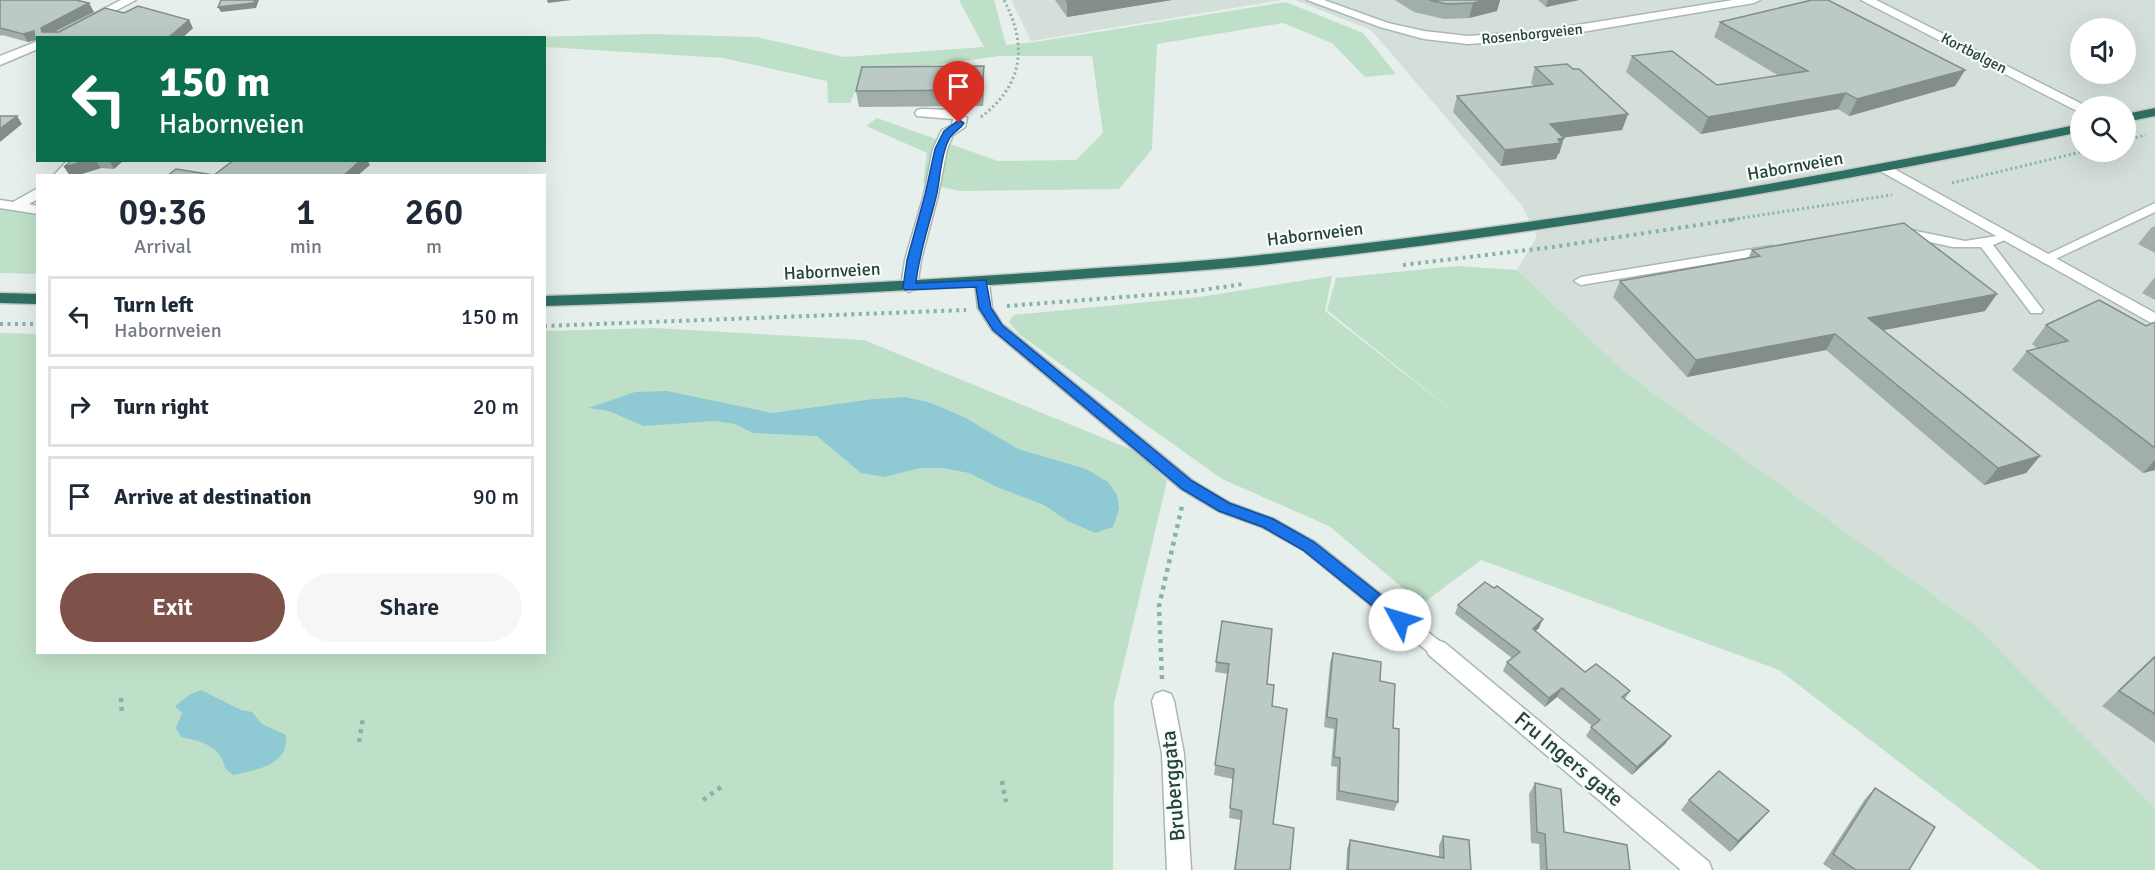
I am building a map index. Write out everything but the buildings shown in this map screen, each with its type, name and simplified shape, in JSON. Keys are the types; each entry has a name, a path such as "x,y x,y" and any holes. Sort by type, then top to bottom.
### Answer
{"highway":[{"path":"2136,116 2155,112"},
{"name":"Habornveien","path":"546,301 982,283 1240,262 1444,239 1703,201 1887,169 2070,130"},
{"path":"0,298 36,299"}],"street":[{"path":"57,36 130,0"},
{"name":"Rosenborgveien","path":"1313,0 1384,25 1424,35 1468,40 1540,35 1754,0"},
{"name":"Kortbølgen","path":"1867,0 2070,102"},
{"path":"0,61 36,45"},
{"path":"909,287 913,260 931,195 940,149 947,133 958,127 960,118 953,114 922,113"},
{"path":"62,174 74,162"},
{"path":"1887,169 2155,320"},
{"path":"7,206 36,193"},
{"path":"7,206 36,210"},
{"name":"Fru Ingers gate","path":"1437,649 1700,870"},
{"name":"Bruberggata","path":"1163,701 1173,754 1179,870"}],"lane":[{"path":"2044,259 2155,207"},
{"path":"1886,232 1908,233 1964,246 1986,245 2006,237"},
{"path":"1986,245 2036,310"},
{"path":"1581,281 1780,249"},
{"path":"982,283 985,308 997,327 1187,485 1224,507 1268,523 1309,546 1437,649"}],"path":[{"path":"958,127 976,120 996,106 1018,73 1019,45 1010,10 1004,0"},
{"path":"2136,138 2155,133"},
{"path":"546,326 897,312 951,312 985,308"},
{"path":"0,324 36,324"},
{"path":"1163,701 1159,606 1187,485"},
{"path":"121,698 122,715"},
{"path":"359,742 363,718"},
{"path":"1002,781 1006,802"},
{"path":"703,800 722,787"}],"shaded area":[{"path":"1011,0 1282,0 1031,41"},
{"path":"1295,0 2155,0 2155,808 1976,626 1627,374 1517,270 1537,236 1522,206 1371,30"}],"green space":[{"path":"959,0 994,0 1006,45 1286,2 1363,33 1396,74 1365,77 1332,43 1283,23 1157,44 1152,149 1119,189 960,191 923,183 927,153 866,126 877,118 998,161 1076,160 1103,133 1092,56 999,56 863,75 850,103 828,103 827,81 723,58 546,47 546,37 652,34 757,37 844,57 984,47"},
{"path":"0,208 36,215 36,274 0,273"},
{"path":"1457,266 1517,270 1627,374 1976,626 2155,808 2155,870 2040,870 1779,670 1481,560 1422,604 1329,526 1222,479 1020,335 1009,322 1014,315 1199,297 1332,276 1325,311 1461,418 1327,310 1336,278"},
{"path":"655,328 864,340 1140,453 1167,481 1114,704 1113,870 0,870 0,333 36,334 36,654 546,654 546,331"}],"water":[{"path":"667,391 772,413 874,399 905,397 928,402 964,417 1018,449 1086,469 1108,482 1117,495 1119,509 1113,527 1095,533 1068,521 1044,505 997,487 969,473 943,468 920,468 884,477 861,473 817,436 753,433 735,424 716,421 643,426 609,411 588,408 635,392"},
{"path":"201,690 241,710 252,712 262,724 286,735 286,745 277,760 261,768 233,775 225,768 215,750 196,740 181,737 176,728 182,713 175,706 189,695"}],"route":[{"path":"959,123 958,127 947,133 940,149 931,195 913,260 909,287 982,283 985,308 997,327 1187,485 1224,507 1268,523 1309,546 1400,620"}]}
